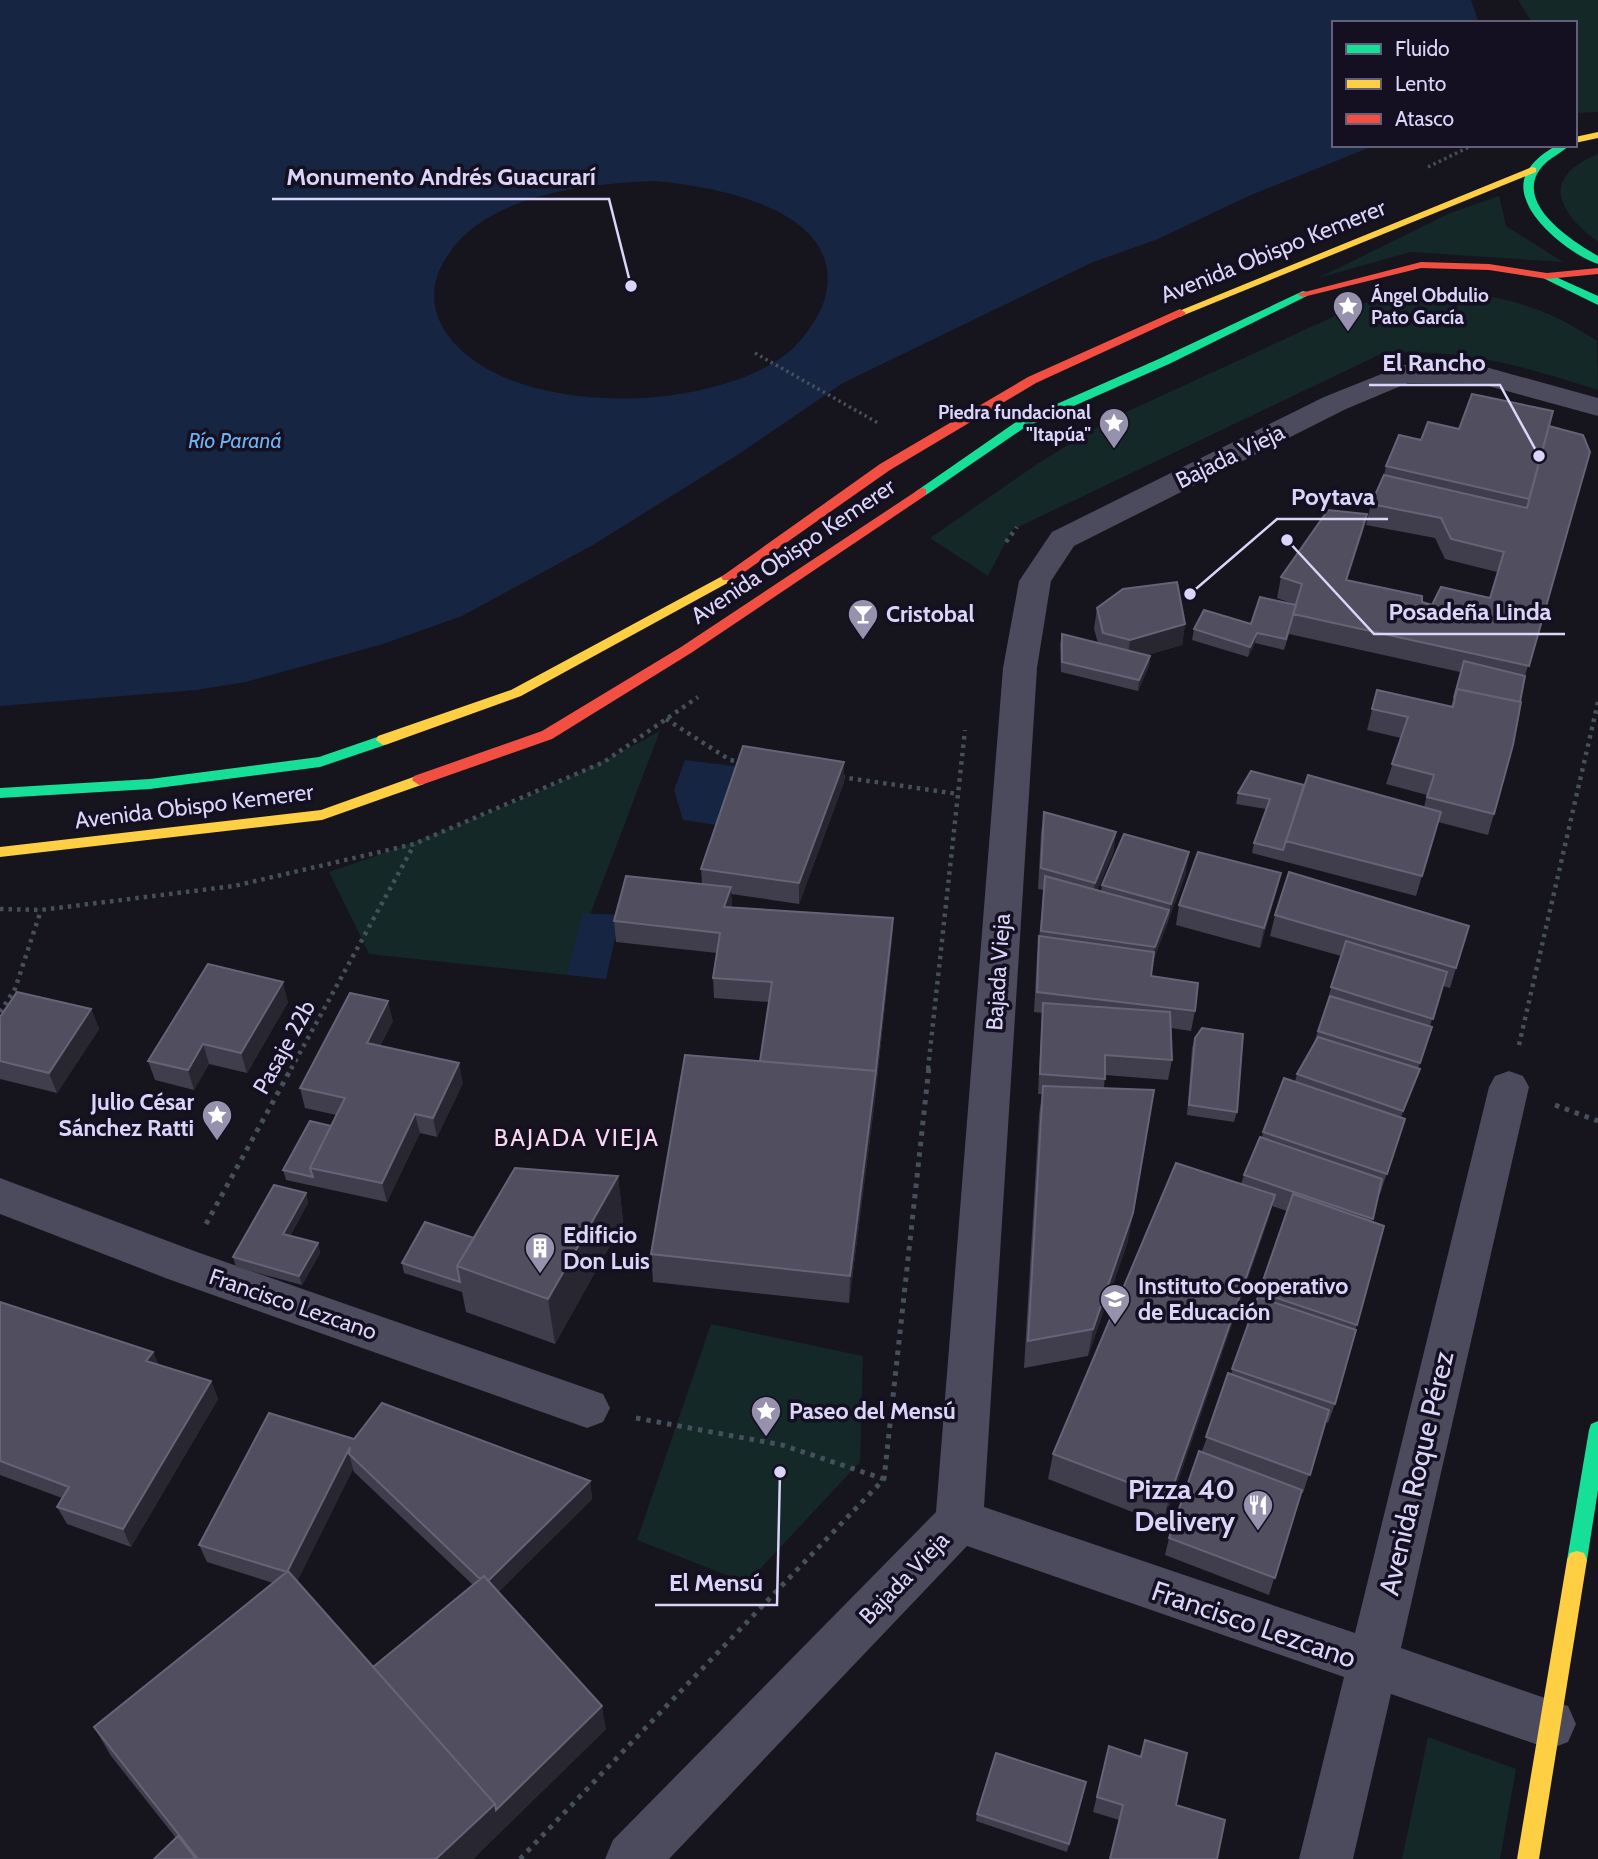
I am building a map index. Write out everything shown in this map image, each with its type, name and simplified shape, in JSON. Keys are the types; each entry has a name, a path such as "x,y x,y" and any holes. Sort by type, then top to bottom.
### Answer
{"main road":[{"path":"1577,140 1598,135"},
{"name":"Avenida Obispo Kemerer","path":"0,793 150,784 320,762 516,693 710,589 885,467 1032,380 1199,304 1532,170 1550,152 1560,147"},
{"path":"1532,170 1527,195 1540,222 1570,248 1598,261"},
{"name":"Avenida Obispo Kemerer","path":"0,852 322,815 547,734 686,650 1020,425 1165,361 1305,293 1421,265 1489,267 1547,276 1598,271"},
{"path":"1547,276 1598,301"},
{"path":"1528,1859 1598,1430"}],"street":[{"name":"Bajada Vieja","path":"632,1859 959,1521 1020,668 1035,581 1063,539 1335,403 1404,374 1482,375 1598,407"},
{"name":"Avenida Roque Pérez","path":"1326,1859 1370,1664 1509,1087"},
{"name":"Francisco Lezcano","path":"0,1196 183,1266 587,1408"},
{"name":"Francisco Lezcano","path":"959,1521 1550,1724"}],"path":[{"path":"1419,172 1469,147"},
{"path":"755,353 831,397"},
{"path":"1509,1087 1598,702"},
{"path":"520,1859 884,1479 966,716"},
{"path":"666,719 730,760 743,762"},
{"path":"837,776 958,794"},
{"name":"Pasaje 22b","path":"183,1266 414,844"},
{"path":"0,1012 15,989 41,910"},
{"path":"1553,1104 1598,1121"},
{"path":"587,1408 782,1445 884,1479"}],"green space":[{"path":"1518,0 1598,0 1598,112 1577,113 1577,21 1531,21"},
{"path":"1598,154 1598,242 1573,219 1561,195 1562,184 1568,174 1580,163"},
{"path":"1499,196 1506,226 1563,262 1411,252 1318,278 1450,213"},
{"path":"1449,290 1509,301 1544,312 1597,341 1598,390 1491,360 1438,353 1381,354 1012,530 988,576 930,538 1040,462 1111,419 1361,304 1404,293"},
{"path":"660,731 567,975 369,954 329,872 498,809 580,772"},
{"name":"Paseo del Mensú","path":"711,1324 863,1356 860,1462 747,1583 637,1540"},
{"path":"1428,1737 1516,1769 1500,1859 1402,1859"}],"water":[{"name":"Río Paraná","path":"0,0 1471,0 1478,21 1332,21 1332,147 1371,147 1251,195 1158,239 1091,263 843,383 739,454 593,545 462,616 383,644 246,682 196,690 0,706","holes":["654,181 709,189 769,208 795,222 815,241 826,265 826,294 812,325 790,351 756,372 713,387 664,396 613,398 562,394 516,382 476,362 447,334 434,302 440,269 456,244 478,224 504,209 533,198 595,186"]},
{"path":"685,760 743,767 723,826 683,820 674,790"},
{"path":"582,913 620,915 606,979 567,975"}],"building":[{"path":"1472,394 1553,411 1529,499 1386,466 1399,435 1421,440 1428,422 1459,429"},
{"path":"1549,426 1583,435 1590,452 1529,666 1293,614 1302,584 1281,577 1328,510 1367,514 1346,580 1422,596 1422,602 1432,605 1441,587 1490,598 1504,552 1451,539 1441,518 1371,504 1384,475 1527,508"},
{"path":"1177,582 1185,624 1130,640 1103,633 1097,608 1123,589"},
{"path":"1260,597 1296,605 1286,639 1257,633 1250,647 1194,629 1204,610 1251,624"},
{"path":"1062,634 1150,656 1139,680 1062,662"},
{"path":"1464,661 1525,676 1520,702 1457,689 1454,698"},
{"path":"1457,689 1521,702 1513,745 1494,814 1427,797 1434,775 1392,764 1408,717 1372,709 1377,690 1453,707"},
{"path":"743,746 844,762 799,883 701,869"},
{"path":"1251,771 1304,785 1283,850 1254,843 1270,799 1238,793"},
{"path":"1308,775 1441,812 1422,876 1286,841"},
{"path":"1044,812 1116,832 1095,883 1041,868"},
{"path":"1124,834 1189,852 1171,904 1102,885"},
{"path":"1198,852 1281,873 1264,928 1179,905"},
{"path":"1289,872 1469,926 1456,968 1275,915"},
{"path":"626,876 731,887 724,907 893,918 876,1071 760,1061 772,982 713,978 720,933 614,921"},
{"path":"1045,876 1169,910 1155,947 1041,931"},
{"path":"1039,936 1154,952 1151,976 1198,983 1195,1011 1037,992"},
{"path":"1346,941 1447,972 1433,1019 1331,987"},
{"path":"208,964 283,982 241,1053 203,1044 188,1070 148,1061"},
{"path":"17,992 91,1009 49,1073 0,1061 0,1017"},
{"path":"350,993 388,1001 367,1043 459,1063 433,1118 415,1114 382,1183 310,1168 345,1098 300,1088"},
{"path":"1330,996 1432,1027 1420,1063 1318,1031"},
{"path":"1043,1003 1170,1012 1172,1060 1105,1055 1105,1079 1040,1074"},
{"path":"1202,1028 1243,1034 1237,1112 1189,1105 1195,1038"},
{"path":"1318,1037 1420,1069 1403,1111 1297,1074"},
{"path":"685,1055 876,1071 850,1276 651,1254"},
{"path":"1284,1078 1405,1119 1387,1174 1263,1132"},
{"path":"1043,1086 1154,1090 1133,1213 1093,1329 1028,1341"},
{"path":"310,1121 331,1126 310,1168 313,1177 283,1170"},
{"path":"1260,1137 1382,1179 1373,1219 1244,1175"},
{"path":"1176,1163 1275,1195 1169,1498 1053,1454"},
{"path":"515,1168 618,1176 548,1299 457,1266"},
{"path":"274,1185 306,1193 283,1234 318,1243 299,1276 233,1257"},
{"path":"1293,1194 1384,1226 1357,1325 1259,1292"},
{"path":"425,1222 474,1238 457,1266 460,1282 402,1263"},
{"path":"1258,1297 1356,1330 1335,1404 1232,1369"},
{"path":"0,1302 153,1352 146,1361 211,1381 123,1529 57,1507 69,1487 0,1461"},
{"path":"1228,1373 1329,1410 1310,1475 1206,1437"},
{"path":"382,1403 590,1481 488,1581 484,1576 480,1579 349,1454 350,1447 287,1572 199,1545 269,1413 354,1439"},
{"path":"1199,1451 1302,1490 1275,1578 1169,1538"},
{"path":"288,1571 495,1804 436,1859 198,1859 94,1727"},
{"path":"484,1576 602,1706 496,1810 495,1804 373,1667"},
{"path":"1145,1740 1187,1753 1176,1805 1225,1820 1217,1859 1110,1859 1123,1805 1097,1797 1109,1746 1141,1757"},
{"path":"996,1753 1086,1782 1069,1844 977,1814"},
{"path":"178,1836 196,1859 154,1859"}],"traffic: fast":[{"path":"1562,147 1542,160 1531,175 1528,190 1542,219 1570,244 1598,261"},
{"path":"1547,276 1598,301"},
{"path":"921,492 1020,425 1165,361 1303,294"},
{"path":"0,793 150,784 320,762 383,740"},
{"path":"1577,1560 1598,1430"}],"traffic: slow":[{"path":"1577,140 1598,135"},
{"path":"1180,313 1532,170"},
{"path":"383,740 516,693 728,577"},
{"path":"0,852 322,815 419,780"},
{"path":"1528,1859 1577,1560"}],"traffic: jam":[{"path":"1303,294 1421,265 1489,267 1547,276 1598,271"},
{"path":"728,577 885,467 1032,380 1180,313"},
{"path":"419,780 547,735 686,650 921,492"}],"place":[{"name":"Monumento Andrés Guacurarí","path":"631,286"},
{"name":"Ángel Obdulio Pato García","path":"1348,333"},
{"name":"Piedra fundacional \"Itapúa\"","path":"1114,450"},
{"name":"El Rancho","path":"1539,456"},
{"name":"Posadeña Linda","path":"1287,540"},
{"name":"Poytava","path":"1190,594"},
{"name":"Cristobal","path":"863,641"},
{"name":"Julio César Sánchez Ratti","path":"217,1142"},
{"name":"Edificio Don Luis","path":"540,1275"},
{"name":"Instituto Cooperativo de Educación","path":"1115,1326"},
{"name":"Paseo del Mensú","path":"766,1438"},
{"name":"El Mensú","path":"780,1472"},
{"name":"Pizza 40 Delivery","path":"1258,1532"}],"district":[{"name":"BAJADA VIEJA","path":"577,1138"}]}
